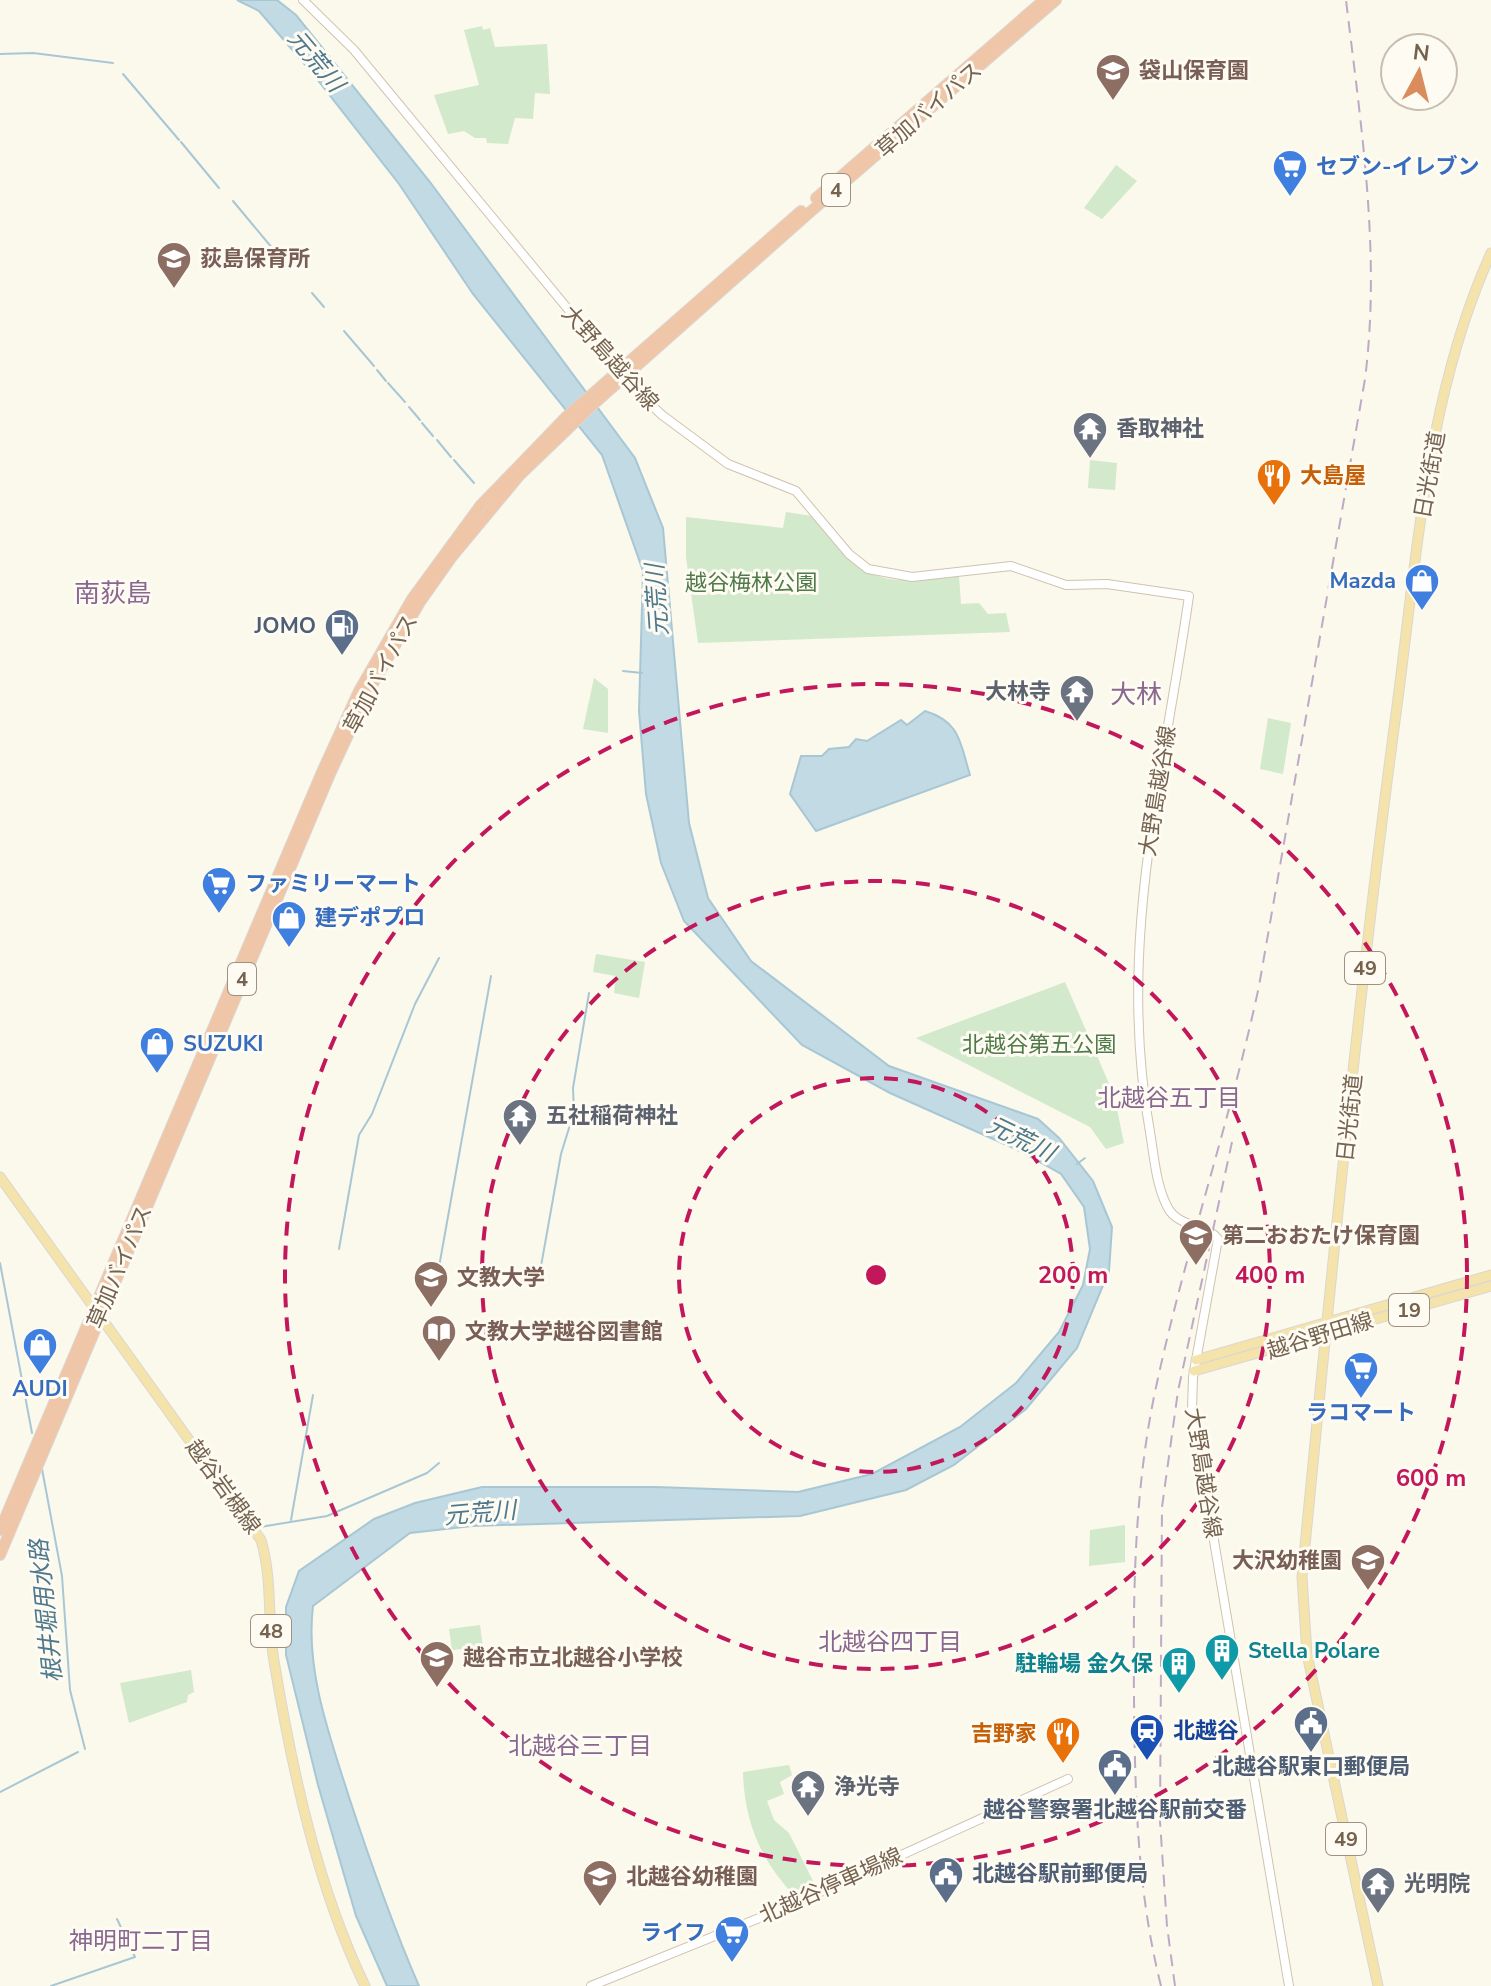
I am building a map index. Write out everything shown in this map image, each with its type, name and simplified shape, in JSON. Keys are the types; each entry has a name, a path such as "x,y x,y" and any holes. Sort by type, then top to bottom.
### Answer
{"highway":[{"name":"草加バイパス","path":"0,1530 359,691 432,569 480,506 550,439 1044,0"},
{"name":"草加バイパス","path":"618,377 1056,0"},
{"name":"草加バイパス","path":"0,1555 96,1311"}],"main road":[{"name":"大野島越谷線","path":"303,0 354,50 618,377 709,451 738,469 796,491 849,554 868,569 912,577 1011,566 1066,585 1107,584 1189,596 1141,901 1136,979 1144,1096 1164,1200 1180,1221 1214,1233 1218,1239 1195,1366 1192,1410 1289,1986"},
{"name":"日光街道","path":"1378,1986 1308,1662 1302,1614 1371,903 1427,480 1461,337 1491,253"},
{"name":"越谷岩槻線","path":"0,1177 261,1540 272,1591 274,1663 298,1780 338,1918 365,1986"},
{"name":"越谷野田線","path":"1195,1366 1491,1275"},
{"name":"越谷野田線","path":"1195,1366 1327,1335 1491,1286"},
{"name":"北越谷停車場線","path":"591,1986 794,1904 1068,1779"}],"green space":[{"path":"482,26 483,30 490,28 495,47 547,44 550,94 535,93 533,119 515,118 508,144 487,143 486,138 475,138 464,131 448,134 434,95 479,85 464,30"},
{"path":"1116,165 1137,181 1102,219 1084,208"},
{"path":"1090,460 1117,463 1115,490 1088,488"},
{"name":"越谷梅林公園","path":"786,512 812,516 847,555 874,574 907,580 959,576 961,604 979,603 988,614 1006,613 1010,632 698,643 686,557 686,517 783,528"},
{"path":"594,678 608,689 608,733 583,729"},
{"path":"1268,718 1291,723 1283,774 1260,769"},
{"path":"596,954 645,962 639,998 614,993 616,976 593,972"},
{"name":"北越谷第五公園","path":"1065,982 1114,1095 1124,1143 1106,1149 1090,1127 916,1038"},
{"path":"1125,1525 1125,1562 1089,1566 1090,1530"},
{"path":"480,1625 483,1647 452,1650 449,1629"},
{"path":"191,1670 194,1692 188,1695 187,1702 129,1723 120,1683"},
{"path":"789,1765 792,1775 780,1782 784,1794 767,1801 774,1820 789,1833 815,1885 793,1894 771,1867 756,1838 747,1806 743,1772"}],"water":[{"name":"元荒川","path":"237,0 277,0 296,15 430,182 635,458 663,528 689,823 708,898 751,961 889,1066 1038,1119 1059,1138 1093,1181 1112,1227 1109,1271 1077,1348 1026,1409 954,1465 906,1490 800,1516 472,1526 410,1533 313,1606 313,1654 327,1727 373,1869 419,1986 387,1986 356,1916 318,1785 286,1655 286,1607 299,1571 374,1519 415,1503 482,1487 656,1487 798,1492 872,1474 960,1427 1016,1383 1059,1332 1083,1285 1090,1249 1084,1207 1061,1174 1022,1152 890,1093 802,1045 684,921 661,863 646,794 639,711 643,571 602,455 473,294 399,184 313,74 259,11"},
{"path":"925,711 946,721 957,735 970,775 816,831 790,794 801,756 822,756 829,749 849,747 856,739 867,741 901,720 907,725"}],"waterway":[{"path":"0,54 33,53 113,63"},
{"path":"123,74 179,140"},
{"path":"181,142 219,188"},
{"path":"233,201 273,249"},
{"path":"278,253 291,269"},
{"path":"312,293 324,307"},
{"path":"344,331 374,366"},
{"path":"377,370 386,381"},
{"path":"388,383 405,402"},
{"path":"409,407 420,420"},
{"path":"422,423 433,436"},
{"path":"437,440 451,457"},
{"path":"454,460 474,483"},
{"path":"623,671 642,673"},
{"path":"339,1249 359,1135 372,1114 415,1004 439,958"},
{"path":"439,1267 491,976"},
{"path":"538,1283 561,1154 574,1112 573,1088 589,993"},
{"path":"1077,1164 1085,1158"},
{"path":"0,1263 32,1433"},
{"path":"291,1520 313,1395"},
{"path":"260,1527 327,1516 427,1473 439,1463"},
{"name":"根井堀用水路","path":"42,1469 62,1576 70,1690 85,1749"},
{"path":"0,1792 78,1752"},
{"path":"51,1986 135,1957 117,1919"}],"railway":[{"path":"1161,1986 1142,1879 1137,1807 1134,1617 1140,1497 1158,1378 1259,986 1365,379 1371,284 1370,237 1363,142 1346,0"},
{"path":"1175,1986 1167,1926 1160,1821 1162,1507 1178,1391 1232,1142"}],"place":[{"name":"袋山保育園","path":"1113,102"},
{"name":"セブン-イレブン","path":"1290,198"},
{"name":"荻島保育所","path":"174,290"},
{"name":"香取神社","path":"1090,460"},
{"name":"大島屋","path":"1274,507"},
{"name":"Mazda","path":"1422,612"},
{"name":"JOMO","path":"342,657"},
{"name":"大林寺","path":"1077,723"},
{"name":"ファミリーマート","path":"219,915"},
{"name":"建デポプロ","path":"289,949"},
{"name":"SUZUKI","path":"157,1075"},
{"name":"五社稲荷神社","path":"520,1147"},
{"name":"第二おおたけ保育園","path":"1196,1267"},
{"name":"文教大学","path":"431,1309"},
{"name":"文教大学越谷図書館","path":"439,1363"},
{"name":"AUDI","path":"40,1376"},
{"name":"ラコマート","path":"1361,1400"},
{"name":"大沢幼稚園","path":"1368,1592"},
{"name":"Stella Polare","path":"1222,1682"},
{"name":"越谷市立北越谷小学校","path":"437,1689"},
{"name":"駐輪場 金久保","path":"1179,1695"},
{"name":"北越谷駅東口郵便局","path":"1311,1754"},
{"name":"北越谷","path":"1147,1762"},
{"name":"吉野家","path":"1063,1765"},
{"name":"越谷警察署北越谷駅前交番","path":"1115,1797"},
{"name":"浄光寺","path":"808,1818"},
{"name":"北越谷駅前郵便局","path":"946,1905"},
{"name":"北越谷幼稚園","path":"600,1908"},
{"name":"光明院","path":"1378,1915"},
{"name":"ライフ","path":"732,1964"}],"district":[{"name":"南荻島","path":"113,593"},
{"name":"大林","path":"1136,694"},
{"name":"北越谷五丁目","path":"1169,1098"},
{"name":"北越谷四丁目","path":"890,1642"},
{"name":"北越谷三丁目","path":"580,1746"},
{"name":"神明町二丁目","path":"141,1941"}]}
